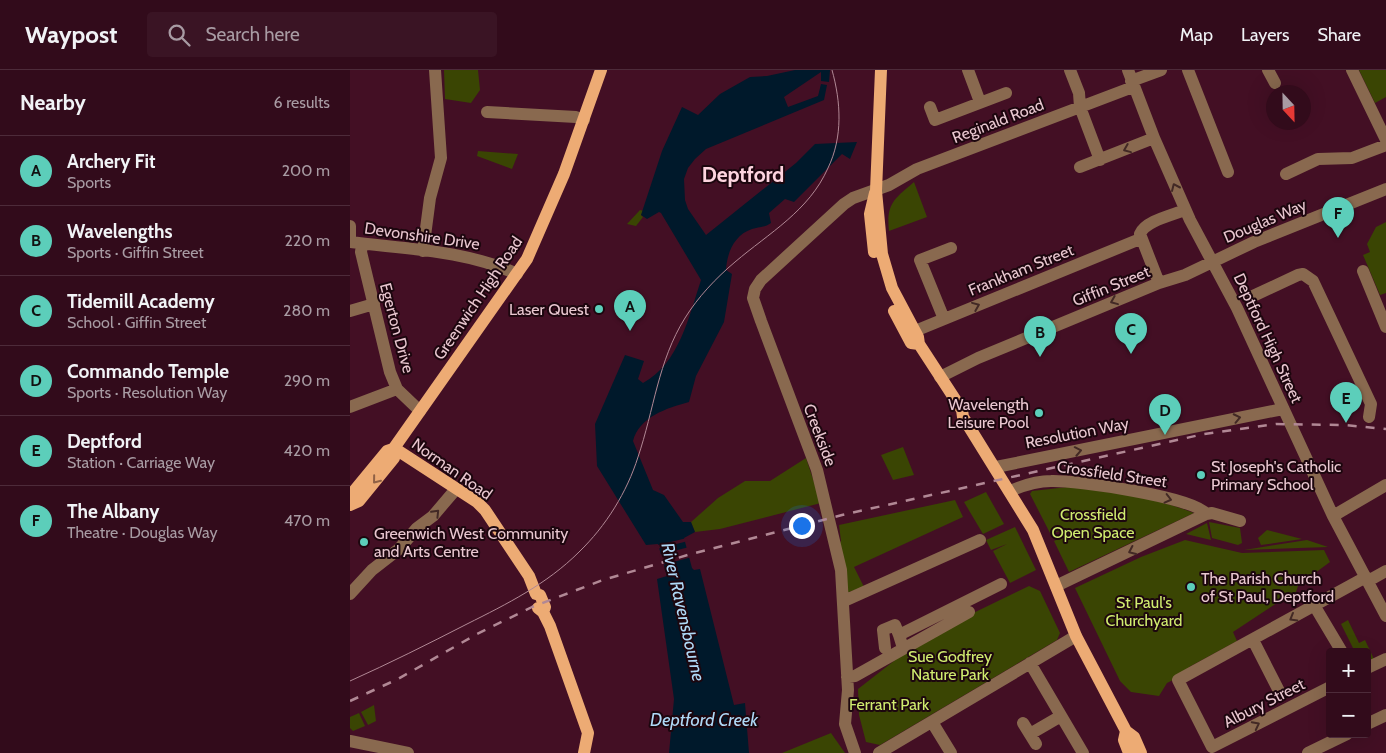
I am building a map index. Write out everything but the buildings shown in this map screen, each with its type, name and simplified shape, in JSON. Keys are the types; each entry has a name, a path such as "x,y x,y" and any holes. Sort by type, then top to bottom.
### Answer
{"main road":[{"name":"Greenwich High Road","path":"350,506 359,501 389,465 394,458 394,449 517,274 546,220 601,70"},
{"path":"882,70 876,191 884,267 896,298 915,332 919,344 962,410 963,417 996,467 1032,530 1076,636 1142,753"},
{"path":"876,191 870,214 875,262 880,281 910,343 919,344"},
{"name":"Greenwich High Road","path":"350,496 387,451 394,449"},
{"name":"Norman Road","path":"394,449 485,510 529,576 536,594 540,595 545,607 543,612 563,660 588,733 584,753"},
{"path":"1129,753 1124,740 1131,735"},
{"path":"1131,735 1143,743 1148,753"}],"street":[{"path":"423,251 430,198 441,158 436,70"},
{"path":"968,70 980,102"},
{"path":"1070,70 1079,93 1080,107 1100,160"},
{"name":"Reginald Road","path":"876,191 917,169 1080,107 1131,79 1161,70"},
{"path":"1188,70 1228,172"},
{"path":"1268,70 1275,83"},
{"path":"1352,70 1386,140"},
{"name":"Deptford High Street","path":"1131,79 1185,210 1237,308 1333,516 1386,616"},
{"path":"930,107 935,120 1006,93"},
{"path":"486,112 576,117 584,120"},
{"path":"1080,167 1154,138"},
{"path":"1286,174 1318,159 1352,158 1386,146"},
{"name":"Douglas Way","path":"1213,262 1299,223 1386,189"},
{"name":"Creekside","path":"855,753 845,724 847,677 841,570 817,470 776,365 753,298 755,289 761,280 844,204 854,198 876,191"},
{"name":"Frankham Street","path":"915,332 1140,238 1141,230 1145,227 1185,210"},
{"name":"Egerton Drive","path":"350,226 354,241 361,252 386,358 397,389 420,411"},
{"path":"1140,238 1157,278"},
{"name":"Devonshire Drive","path":"354,241 423,251 499,266 517,274"},
{"path":"944,319 920,260 950,248"},
{"name":"Giffin Street","path":"940,377 978,358 1157,278 1185,275 1213,262"},
{"path":"1363,271 1381,302 1386,327"},
{"path":"1252,296 1298,275 1303,274 1313,281 1370,404 1369,417"},
{"path":"350,311 374,304"},
{"path":"350,407 397,389"},
{"name":"Resolution Way","path":"996,467 1282,409"},
{"name":"Crossfield Street","path":"1010,491 1034,482 1076,482 1166,498 1199,508 1206,514 1212,513 1240,521"},
{"path":"1333,516 1386,485"},
{"path":"350,594 372,570 398,549 417,528 433,516 456,489"},
{"path":"1056,586 1192,523 1206,514"},
{"path":"844,601 980,540"},
{"path":"1280,693 1252,640 1314,605 1386,570"},
{"path":"899,635 1001,584"},
{"path":"1314,605 1340,648"},
{"path":"847,677 855,676 970,612"},
{"path":"885,648 883,630 895,625 904,648"},
{"path":"879,753 1076,636"},
{"name":"Albury Street","path":"1252,640 1178,680 1212,747 1326,689"},
{"path":"1371,666 1386,659"},
{"path":"1030,663 1083,753"},
{"path":"1371,722 1386,715"},
{"path":"1023,723 1033,739 1061,716"},
{"path":"932,722 951,753 961,753"},
{"path":"1308,753 1339,738"},
{"path":"350,741 372,749 408,753"}],"green space":[{"path":"444,70 478,70 480,90 471,103 445,99"},
{"path":"1359,70 1386,70 1386,97 1375,103"},
{"path":"478,151 518,154 512,169 477,156"},
{"path":"914,182 927,217 889,231 890,208 901,193"},
{"path":"640,210 644,211 641,215 643,217 636,226 627,224"},
{"path":"1386,222 1386,293 1380,295 1363,255 1370,252 1367,244 1376,227"},
{"path":"903,447 914,475 893,480 881,455"},
{"path":"806,458 821,503 720,529 695,532 691,522 718,498 745,481 770,481"},
{"name":"Crossfield Open Space","path":"1068,487 1148,499 1194,513 1069,572 1054,541 1062,537 1059,531 1051,535 1030,494 1032,491"},
{"path":"986,492 1004,524 983,534 964,502"},
{"path":"955,500 963,517 854,567 864,587 846,593 838,547 841,541 839,525"},
{"path":"1209,522 1240,528 1242,543 1238,545 1212,538"},
{"path":"1207,523 1211,540 1186,534"},
{"path":"1015,527 1036,570 1010,583 993,551 1007,544 991,550 986,540"},
{"path":"1267,530 1302,539 1261,545 1258,538"},
{"name":"St Paul's Churchyard","path":"1185,540 1242,553 1324,550 1330,562 1315,573 1316,577 1298,586 1296,592 1289,598 1277,603 1233,632 1237,641 1189,667 1191,671 1167,683 1159,696 1131,692 1120,681 1075,588 1141,557"},
{"path":"1307,540 1328,547 1244,550"},
{"name":"Sue Godfrey Nature Park","path":"1029,586 1040,591 1060,633 1057,640 880,745 866,742 859,715 858,689 899,657 963,618"},
{"path":"1348,620 1359,643 1365,640 1369,648 1353,648 1341,624"},
{"path":"374,705 376,721 368,725 361,712"},
{"path":"359,713 365,726 353,731 350,728 350,717"},
{"path":"831,733 845,753 782,753"}],"water":[{"name":"Deptford Creek","path":"795,70 830,70 829,82 821,81 821,72 784,97 788,107 818,96 821,84 827,85 824,100 706,149 688,168 684,179 685,200 688,209 706,235 796,163 815,144 857,142 850,159 842,154 794,202 785,199 769,213 771,223 752,229 736,240 730,251 726,270 732,274 724,322 696,376 689,402 655,415 641,426 633,441 653,490 664,495 683,522 691,522 695,532 684,538 692,568 694,570 700,569 734,705 745,703 749,753 669,753 674,699 657,579 667,576 658,544 646,545 597,466 595,424 625,355 644,361 638,379 643,383 666,364 681,338 701,280 661,213 659,212 647,219 641,215 662,151 682,107 698,115 720,94 750,77 767,76"}],"pier":[{"path":"687,538 688,541 657,549 654,546"},
{"path":"689,547 692,557 662,565 659,555"}],"tram line":[{"path":"350,681 497,609 540,584 579,552 607,520 628,483 644,439 662,368 676,334 690,310 702,295 735,262 799,209 820,183 828,168 836,144 839,119 839,107 832,70"}],"railway":[{"path":"350,701 398,679 477,634 532,607 603,580 691,554 842,515 1204,434 1276,424 1345,425 1386,429"}],"place":[{"name":"The Albany","path":"1338,238"},
{"name":"Laser Quest","path":"599,309"},
{"name":"Archery Fit","path":"630,331"},
{"name":"Tidemill Academy","path":"1131,354"},
{"name":"Wavelengths","path":"1040,357"},
{"name":"Wavelength Leisure Pool","path":"1039,413"},
{"name":"Deptford","path":"1346,423"},
{"name":"Commando Temple","path":"1165,435"},
{"name":"St Joseph's Catholic Primary School","path":"1201,475"},
{"name":"Greenwich West Community and Arts Centre","path":"364,542"},
{"name":"The Parish Church of St Paul, Deptford","path":"1191,587"}],"district":[{"name":"Deptford","path":"743,174"}],"water label":[{"name":"River Ravensbourne","path":"683,612"}],"park label":[{"name":"Ferrant Park","path":"889,704"}]}
